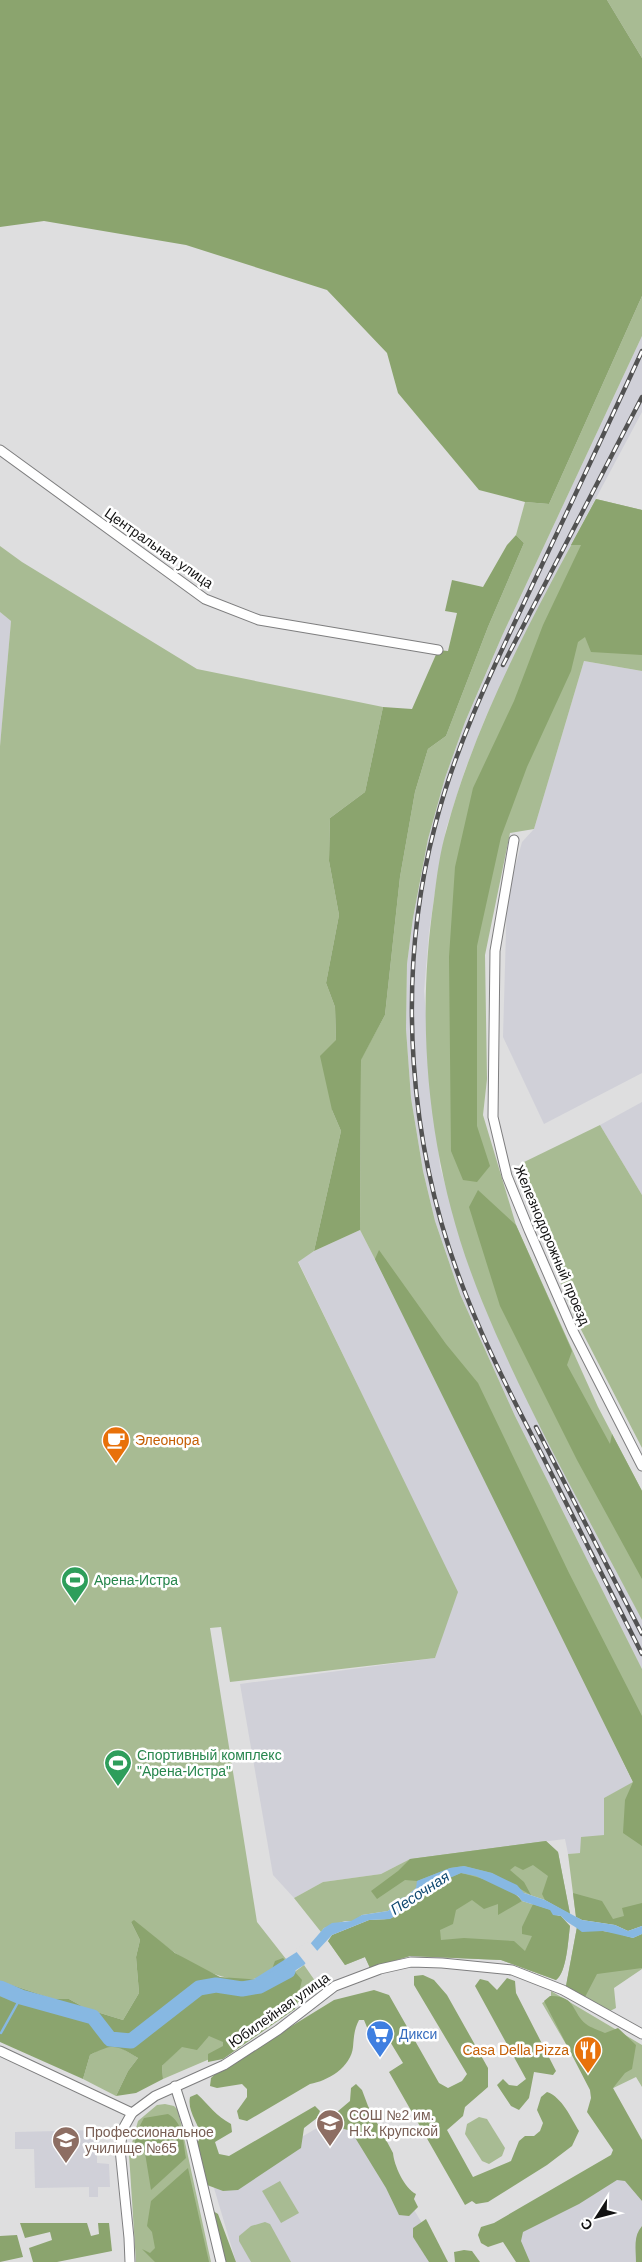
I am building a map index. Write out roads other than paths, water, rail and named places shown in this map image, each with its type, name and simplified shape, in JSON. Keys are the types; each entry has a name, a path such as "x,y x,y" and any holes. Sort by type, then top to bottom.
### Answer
{"street":[{"name":"Центральная улица","path":"0,450 205,599 259,620 438,650"},
{"name":"Железнодорожный проезд","path":"514,840 495,951 493,1117 507,1176 533,1239 573,1332 642,1466"},
{"name":"Юбилейная улица","path":"132,2113 155,2096 224,2065 278,2030 335,1986 380,1969 411,1962 512,1970 563,1990 642,2034"},
{"path":"0,2051 132,2113 124,2129 120,2149 130,2238 130,2262"},
{"path":"175,2086 191,2136 222,2262"}],"water":[{"path":"464,1866 492,1873 517,1885 524,1893 545,1900 582,1920 615,1925 628,1931 642,1926 642,1934 633,1938 603,1931 582,1932 561,1916 553,1915 550,1910 522,1901 518,1896 476,1876 461,1873 438,1883 390,1919 369,1920 332,1935 304,1965 288,1975 276,1981 254,1979 311,1943 324,1928 332,1923 351,1921 362,1915 388,1911 401,1898 406,1897 416,1888 417,1881 450,1868"}],"waterway":[{"name":"Песочная","path":"0,1988 21,1997 93,2017 110,2039 131,2041 199,1988 216,1985 242,1989 260,1986 288,1971"},
{"path":"1,2033 21,1997"}],"railway":[{"path":"642,351 491,674 454,764 435,826 422,884 415,943 412,1003 414,1063 420,1123 431,1182 446,1239 466,1295 501,1375 642,1654"},
{"path":"503,665 642,397"},
{"path":"536,1427 642,1634"}],"place":[{"name":"Элеонора","path":"116,1464"},
{"name":"Арена-Истра","path":"75,1604"},
{"name":"Спортивный комплекс \"Арена-Истра\"","path":"118,1787"},
{"name":"Дикси","path":"380,2058"},
{"name":"Casa Della Pizza","path":"588,2074"},
{"name":"СОШ №2 им. Н.К. Крупской","path":"330,2147"},
{"name":"Профессиональное училище №65","path":"66,2164"}]}
